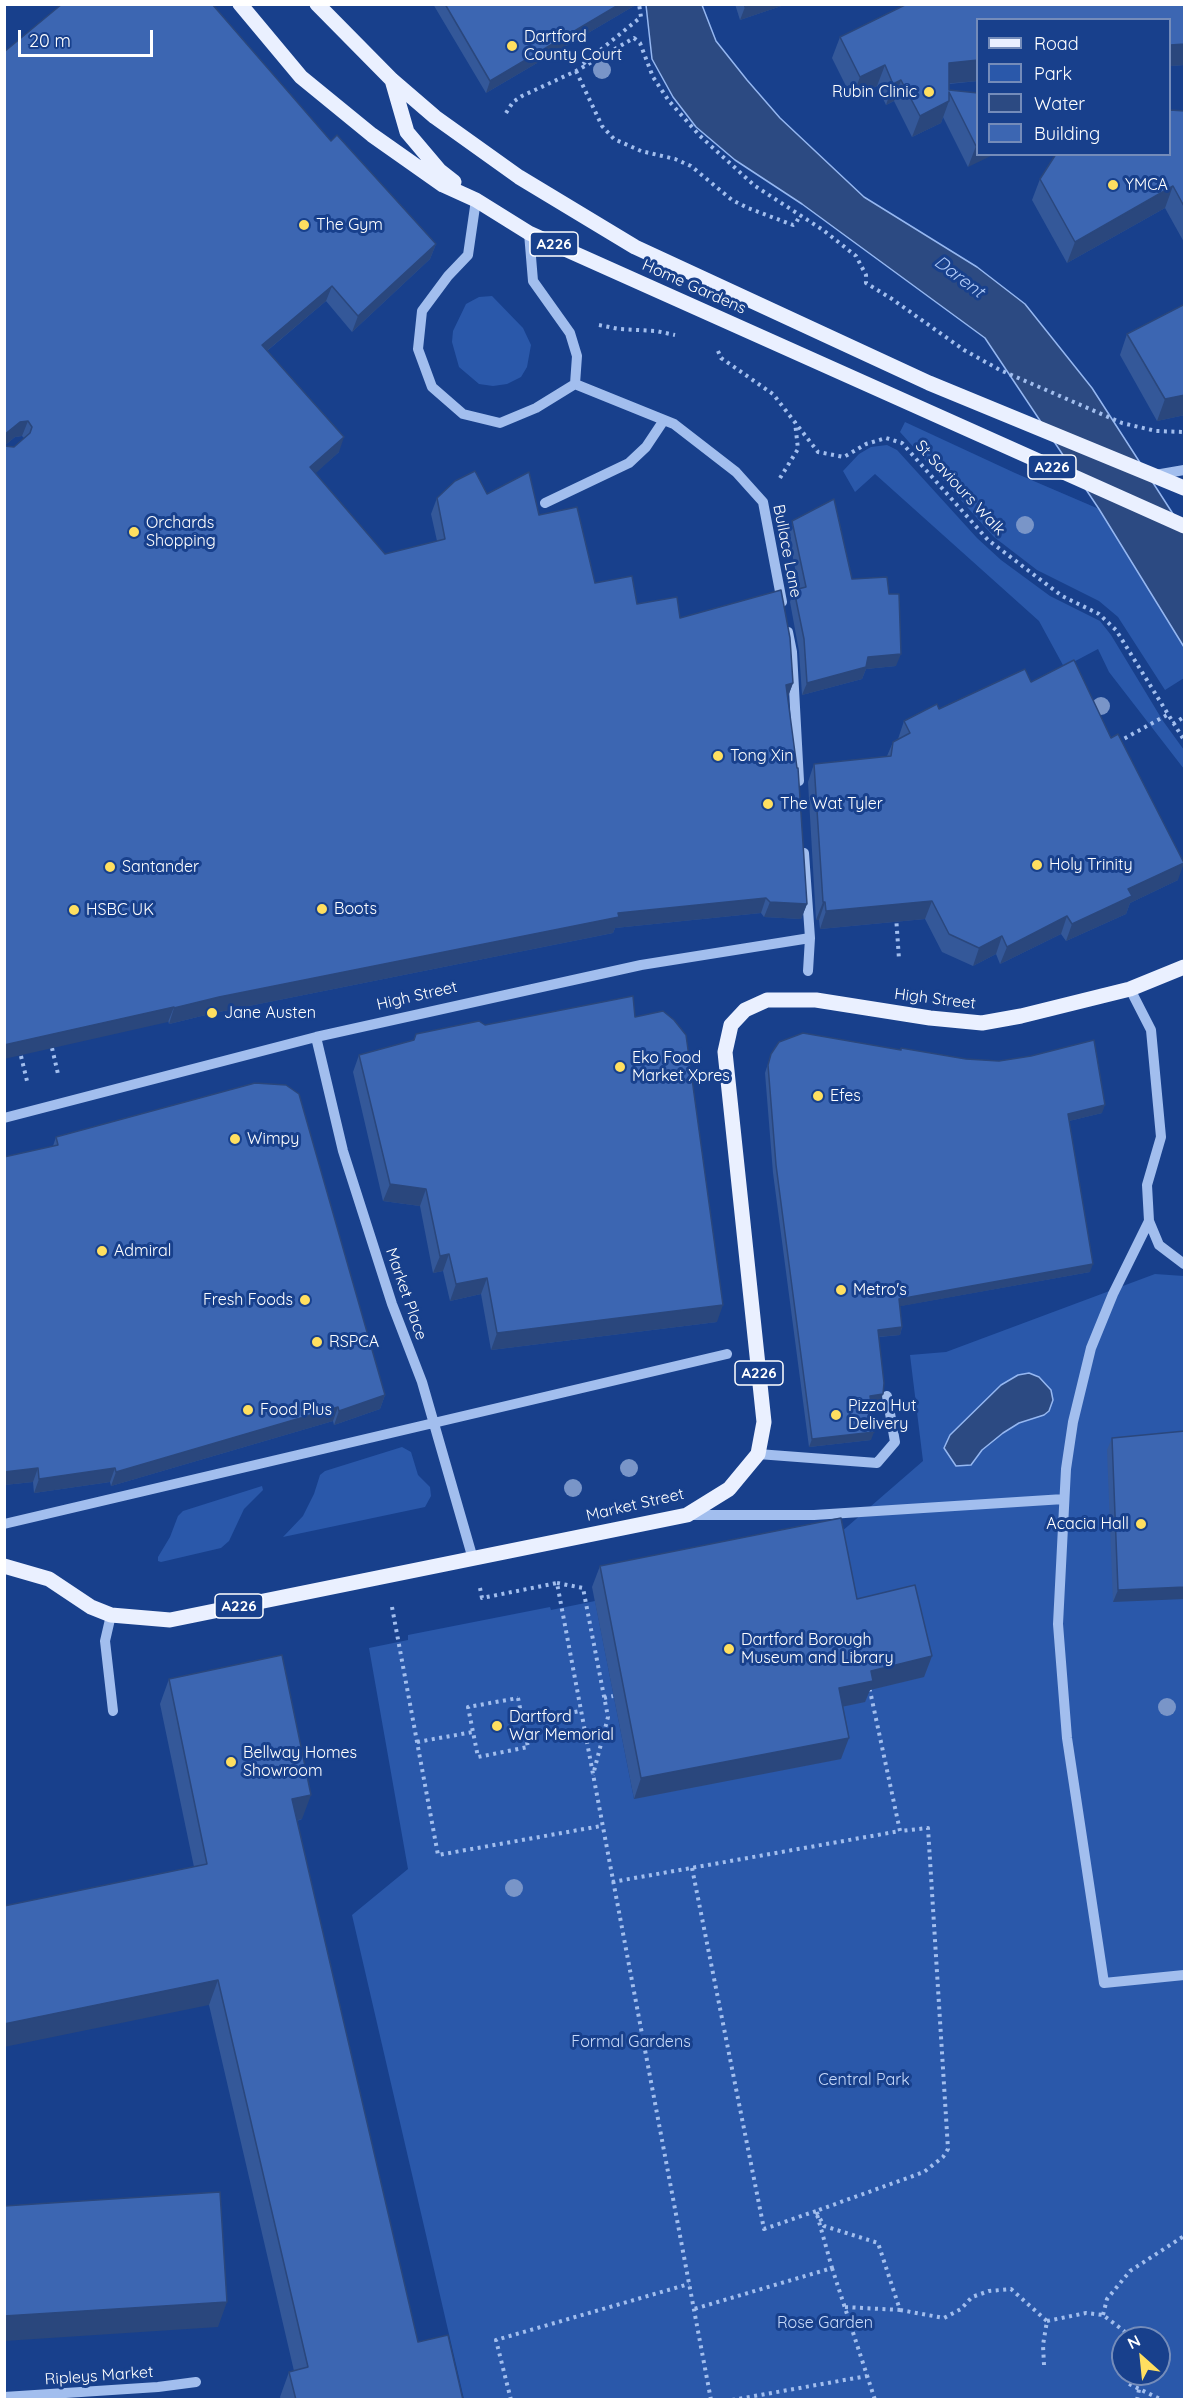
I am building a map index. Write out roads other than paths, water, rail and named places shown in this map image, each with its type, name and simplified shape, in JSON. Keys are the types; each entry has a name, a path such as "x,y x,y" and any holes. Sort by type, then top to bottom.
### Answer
{"main road":[{"name":"Home Gardens","path":"240,4 301,77 372,135 434,178 476,200 529,233 1185,526"},
{"name":"Home Gardens","path":"316,4 392,80 435,117 510,171 635,247 929,383 1185,488"},
{"path":"392,80 406,132 440,171 476,200"},
{"name":"A226","path":"1130,989 1185,967"},
{"name":"High Street","path":"804,1000 982,1023 1021,1016 1130,989"},
{"name":"Market Street","path":"4,1566 49,1579 91,1607 111,1615 170,1620 687,1515 729,1489 758,1454 764,1422 725,1052 731,1025 745,1010 767,1000 804,1000"}],"street":[{"path":"476,200 468,255 448,276 422,311 418,349 432,387 463,414 500,423 536,408 575,384 577,356 570,333 533,281 529,233"},
{"name":"Bullace Lane","path":"575,384 674,424 736,472 763,502 792,652 799,788"},
{"path":"545,503 629,463 646,447 663,420"},
{"path":"1155,475 1185,470"},
{"path":"803,846 810,938 808,971"},
{"name":"High Street","path":"4,1118 316,1037 640,965 810,938"},
{"path":"1130,989 1151,1030 1161,1137 1147,1185 1149,1221 1159,1245 1185,1264"},
{"name":"Market Place","path":"316,1037 343,1151 392,1304 422,1382 473,1559"},
{"path":"1149,1221 1113,1294 1091,1348 1073,1422 1066,1469 1058,1624 1067,1738 1104,1983 1185,1974"},
{"path":"4,1524 727,1354"},
{"path":"758,1454 877,1463 895,1442 887,1396"},
{"path":"687,1515 814,1515 1064,1498"},
{"path":"111,1615 105,1641 112,1711"},
{"name":"Ripleys Market","path":"4,2397 158,2387 196,2382"}],"water":[{"name":"Darent","path":"646,5 702,5 716,41 747,80 780,118 864,197 977,267 1025,304 1092,388 1184,531 1184,647 1099,509 985,338 802,204 735,160 696,127 673,97 652,59"},
{"path":"1029,1373 1039,1377 1051,1390 1053,1400 1049,1411 1044,1415 1019,1423 1003,1433 982,1450 971,1465 956,1466 944,1448 950,1435 1001,1385 1018,1375"}],"place":[{"name":"Dartford County Court","path":"512,46"},
{"name":"Rubin Clinic","path":"929,92"},
{"name":"YMCA","path":"1113,185"},
{"name":"The Gym","path":"304,225"},
{"name":"Orchards Shopping","path":"134,532"},
{"name":"Tong Xin","path":"718,756"},
{"name":"The Wat Tyler","path":"768,804"},
{"name":"Holy Trinity","path":"1037,865"},
{"name":"Santander","path":"110,867"},
{"name":"Boots","path":"322,909"},
{"name":"HSBC UK","path":"74,910"},
{"name":"Jane Austen","path":"212,1013"},
{"name":"Eko Food Market Xpres","path":"620,1067"},
{"name":"Efes","path":"818,1096"},
{"name":"Wimpy","path":"235,1139"},
{"name":"Admiral","path":"102,1251"},
{"name":"Metro's","path":"841,1290"},
{"name":"Fresh Foods","path":"305,1300"},
{"name":"RSPCA","path":"317,1342"},
{"name":"Food Plus","path":"248,1410"},
{"name":"Pizza Hut Delivery","path":"836,1415"},
{"name":"Acacia Hall","path":"1141,1524"},
{"name":"Dartford Borough Museum and Library","path":"729,1649"},
{"name":"Dartford War Memorial","path":"497,1726"},
{"name":"Bellway Homes Showroom","path":"231,1762"}],"park label":[{"name":"Formal Gardens","path":"631,2042"},
{"name":"Central Park","path":"864,2080"},
{"name":"Rose Garden","path":"825,2323"}]}
